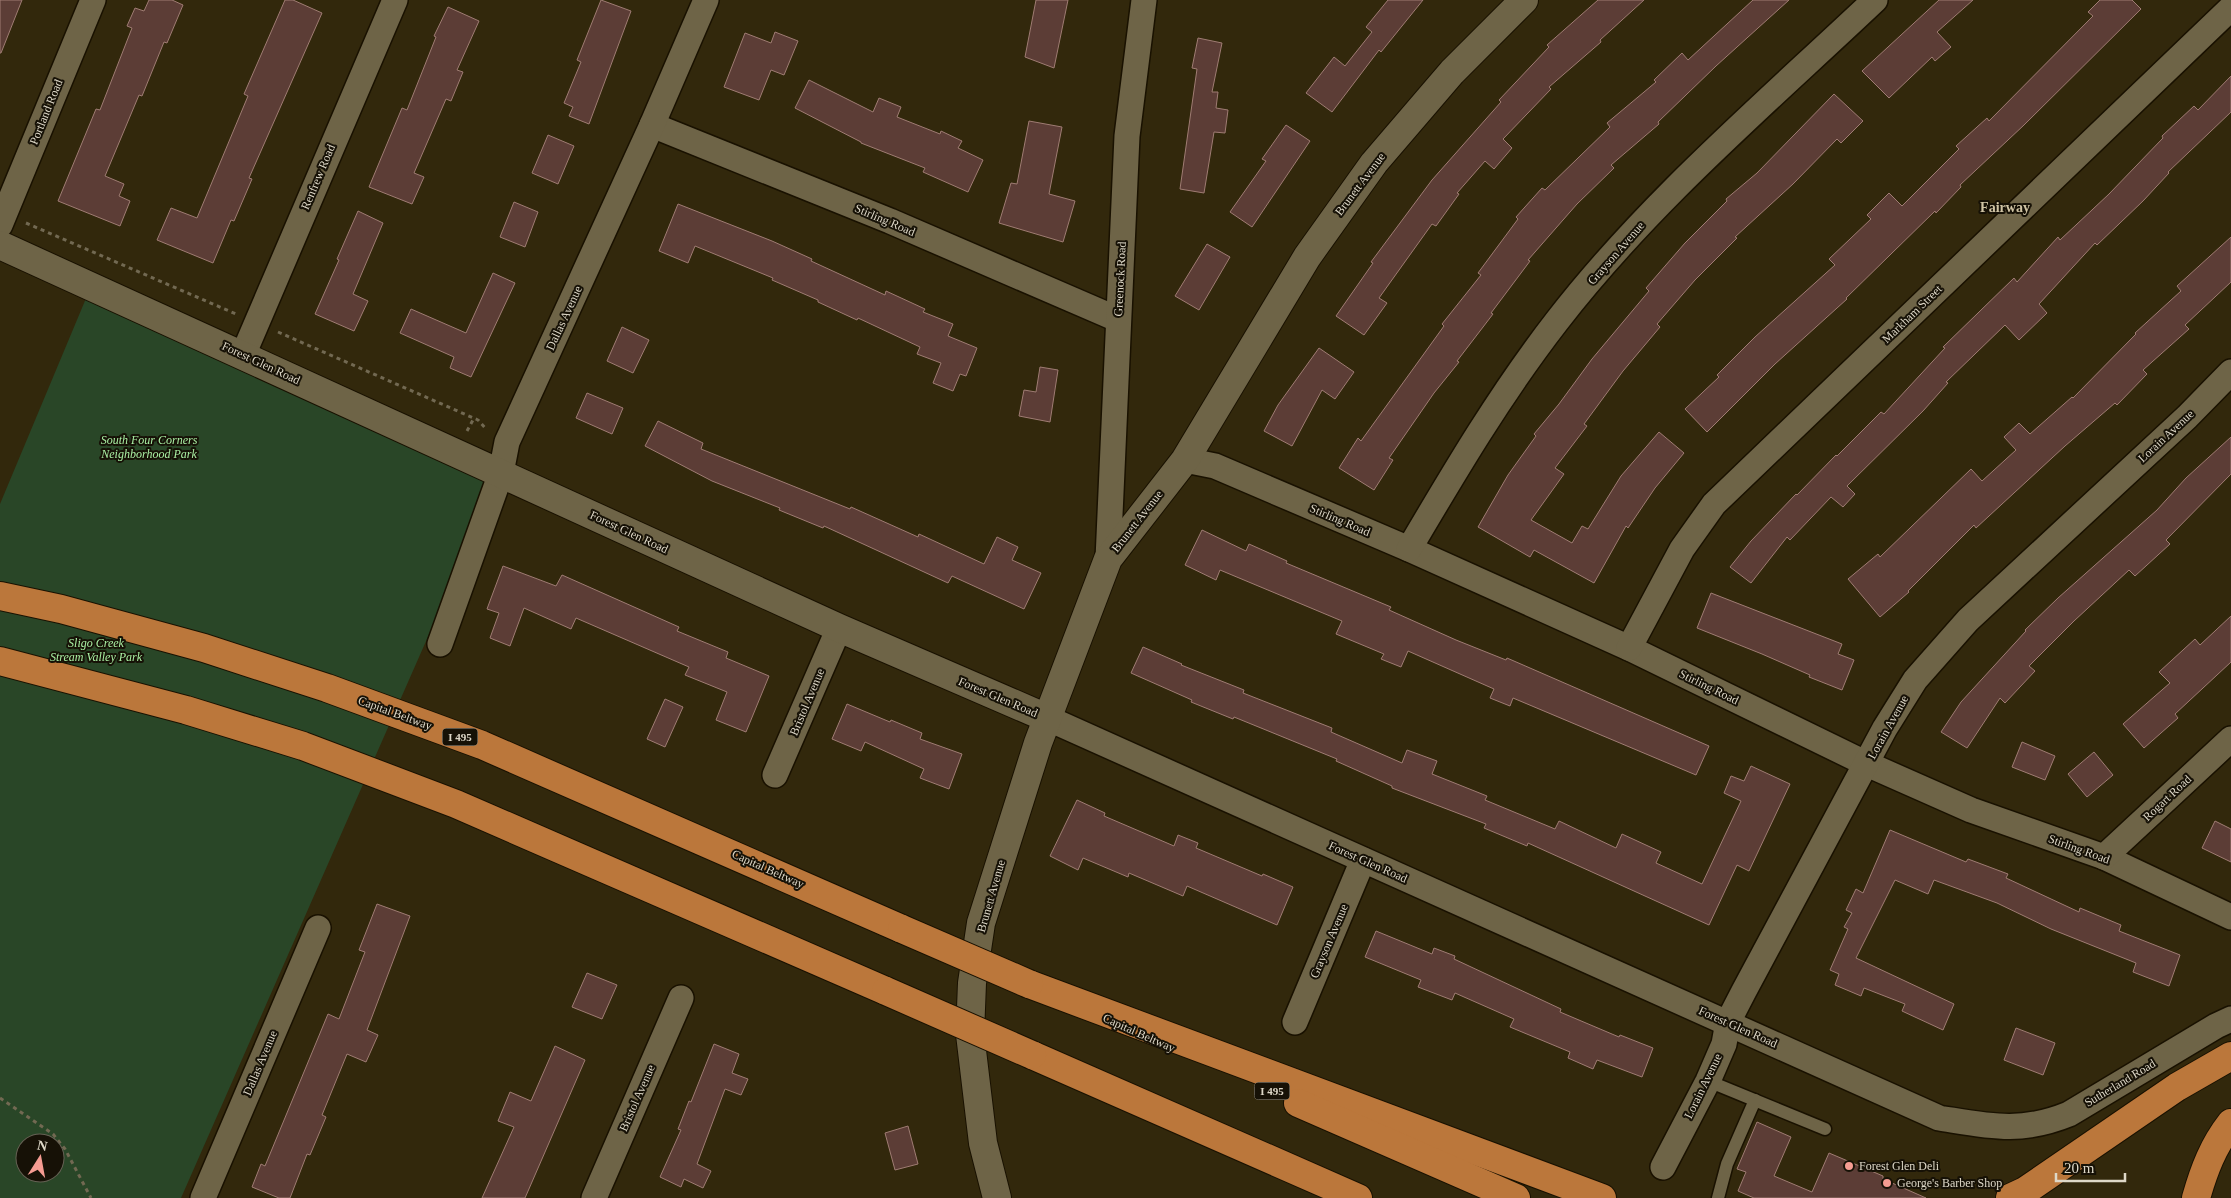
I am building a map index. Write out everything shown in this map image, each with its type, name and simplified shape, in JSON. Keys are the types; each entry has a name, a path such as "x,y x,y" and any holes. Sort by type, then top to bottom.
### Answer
{"highway":[{"name":"Capital Beltway","path":"0,596 61,609 204,648 364,701 482,745 1516,1198"},
{"path":"0,661 46,671 186,710 303,746 456,804 1358,1198"},
{"path":"1028,984 1602,1198"},
{"path":"2010,1198 2025,1191 2177,1087 2231,1056"},
{"path":"2196,1198 2204,1170 2220,1137 2231,1123"}],"street":[{"name":"Portland Road","path":"0,225 92,0"},
{"name":"Renfrew Road","path":"243,355 395,0"},
{"name":"Dallas Avenue","path":"440,644 500,473 507,442 652,125 706,0"},
{"name":"Brunett Avenue","path":"997,1198 983,1143 971,1044 972,983 981,923 1047,718 1108,559 1185,460 1307,257 1374,163 1452,72 1524,0"},
{"name":"Grayson Avenue","path":"1409,549 1500,400 1557,321 1670,193 1875,0"},
{"name":"Greenock Road","path":"1108,559 1117,318 1127,136 1147,4"},
{"name":"Markham Street","path":"1629,648 1682,549 1714,504 2231,8"},
{"name":"Stirling Road","path":"652,125 890,221 1117,318"},
{"name":"Forest Glen Road","path":"0,245 839,628 1047,718 1939,1118 2004,1128"},
{"name":"Lorain Avenue","path":"1663,1167 1708,1081 1724,1044 1728,1022 1867,764 1884,728 1915,680 1968,620 2187,417 2231,372"},
{"name":"Stirling Road","path":"1185,460 1215,466 1409,549 1629,648 1867,764 1971,810 2104,856 2231,917"},
{"name":"Bristol Avenue","path":"776,775 839,628"},
{"name":"Rogart Road","path":"2104,856 2231,739"},
{"name":"Grayson Avenue","path":"1295,1022 1363,860"},
{"name":"Dallas Avenue","path":"203,1198 318,928"},
{"name":"Bristol Avenue","path":"594,1198 681,998"},
{"name":"Sutherland Road","path":"2004,1128 2047,1123 2069,1114 2192,1039 2231,1019"}],"lane":[{"path":"1708,1081 1824,1129"},
{"path":"1718,1198 1727,1164 1755,1100"}],"path":[{"path":"0,1098 53,1134 65,1149 92,1198"}],"green space":[{"path":"87,296 500,473 181,1198 0,1198 0,504"}],"building":[{"path":"0,0 22,0 1,53 0,53"},
{"path":"149,0 172,0 183,5 167,43 164,42 142,96 139,95 105,176 124,184 119,196 130,201 120,226 58,201 96,109 100,110 132,28 127,26 135,8 144,11"},
{"path":"285,0 293,0 322,13 249,178 252,179 234,221 231,220 213,263 157,240 171,208 197,218 248,96 244,94"},
{"path":"601,0 631,11 589,124 569,116 573,107 564,103 581,62 577,60"},
{"path":"1036,0 1068,0 1054,68 1025,57"},
{"path":"1388,0 1423,0 1381,52 1379,50 1332,112 1306,93 1334,57 1345,66 1372,32 1366,27"},
{"path":"1598,0 1644,0 1600,40 1601,42 1549,87 1551,89 1503,139 1512,148 1494,169 1485,161 1457,193 1459,194 1436,226 1432,224 1379,298 1387,303 1364,335 1336,316 1373,263 1371,262 1432,180 1501,102 1499,100 1549,47 1547,45"},
{"path":"1753,0 1789,0 1716,66 1658,122 1659,124 1611,165 1614,168 1577,204 1528,260 1530,261 1491,313 1493,314 1457,361 1459,362 1434,393 1389,458 1393,460 1374,490 1339,468 1358,438 1361,441 1444,326 1442,324 1481,275 1478,273 1518,219 1516,217 1542,188 1545,190 1610,127 1607,123 1656,82 1654,80 1682,53 1688,60"},
{"path":"1939,0 1973,0 1937,32 1951,47 1935,61 1932,57 1889,98 1862,71"},
{"path":"2100,0 2132,0 2141,9 2024,125 1960,185 1961,187 1936,213 1935,211 1847,299 1775,364 1707,432 1685,409 1719,377 1717,375 1755,337 1835,265 1829,259 1871,219 1867,215 1889,193 1902,206 1959,149 1956,146 1987,118 1989,121 2093,16 2088,12"},
{"path":"448,7 479,21 457,70 463,72 451,101 446,99 414,173 424,177 412,204 369,187 402,108 407,110 436,37 434,36"},
{"path":"775,32 798,41 784,75 771,70 759,100 724,87 745,33 771,43"},
{"path":"1198,38 1222,43 1212,92 1218,92 1216,108 1228,110 1225,133 1214,132 1204,193 1180,189 1197,69 1192,68"},
{"path":"2231,76 2231,112 2168,172 2143,201 2097,245 2095,243 2039,304 2047,313 2019,340 2005,325 1946,382 1948,383 1923,411 1847,486 1855,494 1843,507 1831,497 1790,540 1787,537 1751,583 1730,567 1751,541 1796,494 1881,412 1884,414 1945,348 1943,347 2014,278 2017,282 2058,237 2060,240 2109,194 2163,138 2162,136 2194,106 2198,110"},
{"path":"809,80 873,112 879,98 901,107 897,117 940,134 941,131 962,141 958,148 983,160 968,192 923,172 925,168 861,143 795,108"},
{"path":"1834,94 1863,121 1841,143 1837,139 1793,184 1735,237 1737,238 1695,280 1657,324 1660,327 1623,371 1584,424 1587,426 1555,468 1564,474 1531,520 1572,543 1582,526 1588,529 1621,476 1659,432 1684,453 1655,488 1628,528 1626,526 1594,583 1534,550 1530,557 1478,527 1508,475 1536,436 1534,434 1592,359 1649,291 1646,288 1685,243 1727,201 1726,199 1757,173"},
{"path":"1029,121 1062,127 1049,194 1075,201 1063,242 999,223 1011,183 1017,184"},
{"path":"1286,125 1310,141 1252,227 1230,212 1266,161 1262,159"},
{"path":"548,135 574,146 558,184 532,173"},
{"path":"514,202 538,212 525,247 500,237"},
{"path":"678,204 772,241 885,295 886,291 925,309 923,312 953,324 948,336 977,348 966,376 960,374 953,391 933,383 941,363 917,354 920,347 858,318 857,320 818,302 818,300 772,280 773,278 695,246 688,263 659,251"},
{"path":"358,211 383,223 353,294 368,301 354,331 315,314"},
{"path":"2231,237 2231,282 2185,325 2189,329 2143,370 2147,374 2117,405 2115,403 2065,446 1976,528 1974,525 1909,592 1880,617 1848,579 1878,554 1880,557 1971,469 1982,481 2016,450 2004,437 2019,423 2030,434 2073,398 2135,333 2181,291 2177,286"},
{"path":"1207,244 1230,257 1199,310 1175,296"},
{"path":"493,273 515,283 471,377 450,368 454,357 400,333 411,309 466,333"},
{"path":"622,327 649,340 633,373 607,361"},
{"path":"1319,348 1354,372 1335,399 1322,390 1292,446 1264,431 1278,405"},
{"path":"1040,367 1058,370 1050,422 1019,416 1024,390 1036,392"},
{"path":"587,393 623,408 612,434 576,418"},
{"path":"658,421 703,443 701,449 850,509 851,507 918,537 919,534 984,564 997,537 1018,547 1012,560 1041,573 1024,609 952,576 948,583 824,526 823,528 779,510 780,508 712,481 645,446"},
{"path":"2231,437 2231,474 2166,540 2170,544 2135,576 2129,570 2029,666 2035,671 2005,703 2000,698 1967,748 1941,732 1961,702 2025,630 2157,510 2186,478"},
{"path":"1202,530 1246,551 1249,544 1287,561 1286,563 1391,607 1389,610 1456,640 1506,660 1507,658 1709,746 1696,775 1513,698 1510,706 1490,698 1494,689 1408,651 1401,667 1381,659 1384,654 1336,634 1342,621 1220,570 1216,580 1185,565"},
{"path":"503,566 556,586 562,575 679,627 677,631 728,652 726,658 769,676 746,732 716,720 727,692 685,675 689,667 576,618 571,629 524,608 510,646 490,638 499,613 487,609"},
{"path":"1711,593 1842,644 1838,654 1854,660 1842,690 1809,677 1810,675 1762,654 1697,628"},
{"path":"2231,616 2231,662 2175,714 2178,718 2144,748 2123,724 2170,683 2159,672 2195,639 2200,645"},
{"path":"1143,647 1181,665 1244,690 1243,693 1332,728 1331,732 1402,763 1407,750 1437,761 1432,774 1487,796 1485,800 1555,829 1559,821 1616,848 1622,834 1661,852 1656,863 1702,884 1741,801 1724,793 1731,776 1744,781 1751,766 1790,784 1749,871 1737,865 1709,925 1528,843 1527,846 1484,828 1486,824 1392,788 1392,786 1336,761 1337,759 1234,717 1233,719 1191,702 1192,700 1131,673"},
{"path":"665,699 683,707 665,747 647,739"},
{"path":"847,704 922,733 920,739 962,754 949,789 920,778 924,769 865,742 861,751 832,739"},
{"path":"2022,742 2055,756 2045,780 2012,767"},
{"path":"2094,752 2113,775 2087,797 2068,774"},
{"path":"1077,800 1105,813 1104,816 1174,846 1178,835 1198,843 1196,848 1293,887 1277,925 1187,886 1183,896 1129,873 1128,877 1083,858 1078,870 1050,856"},
{"path":"2215,821 2231,829 2231,862 2202,848"},
{"path":"1890,830 1966,862 1968,859 2008,874 2006,878 2079,912 2080,908 2121,925 2119,931 2180,955 2169,986 2133,972 2136,963 2051,929 1997,903 1934,880 1928,894 1895,880 1856,958 1954,1004 1943,1030 1902,1011 1905,1004 1864,988 1861,996 1835,985 1839,974 1830,970 1848,929 1844,927 1852,913 1846,910 1856,889 1863,893"},
{"path":"377,904 410,916 367,1030 378,1035 366,1062 347,1054 322,1115 326,1117 310,1155 307,1154 290,1198 279,1198 252,1187 261,1164 265,1166 328,1014 339,1019 365,952 359,950"},
{"path":"1376,931 1432,954 1434,948 1455,956 1454,959 1561,1009 1560,1012 1619,1037 1620,1035 1653,1048 1642,1077 1597,1060 1593,1069 1568,1058 1570,1052 1510,1027 1514,1019 1455,993 1452,1000 1418,987 1421,980 1365,957"},
{"path":"587,973 617,985 602,1019 572,1007"},
{"path":"2016,1028 2055,1043 2043,1075 2004,1060"},
{"path":"714,1044 739,1054 732,1073 748,1079 741,1095 725,1089 697,1164 711,1171 703,1188 684,1179 681,1187 660,1177 681,1130 678,1129"},
{"path":"555,1046 585,1060 525,1198 482,1198 514,1127 498,1121 510,1092 531,1101"},
{"path":"1757,1122 1791,1137 1774,1176 1812,1192 1829,1153 1883,1176 1883,1179 1926,1198 1754,1198 1738,1191 1746,1172 1737,1169"},
{"path":"908,1126 918,1164 895,1170 885,1133"}],"place":[{"name":"Forest Glen Deli","path":"1849,1166"},
{"name":"George's Barber Shop","path":"1887,1183"}],"district":[{"name":"Fairway","path":"2005,207"}],"park label":[{"name":"South Four Corners Neighborhood Park","path":"149,447"},
{"name":"Sligo Creek Stream Valley Park","path":"96,650"}]}
